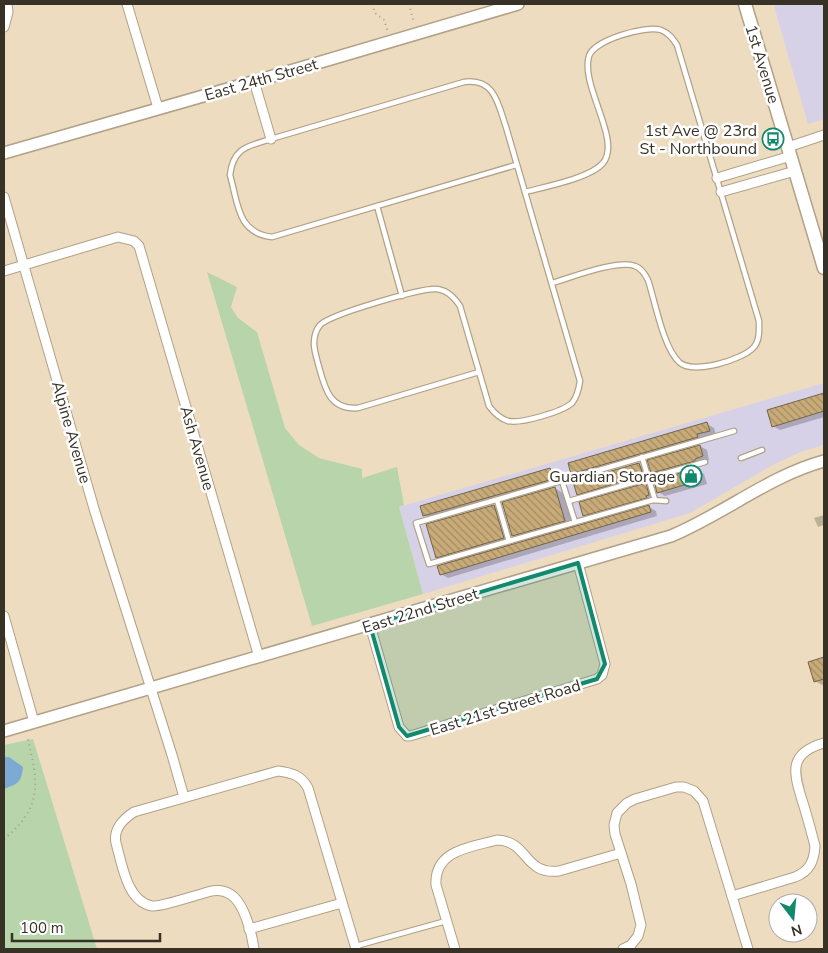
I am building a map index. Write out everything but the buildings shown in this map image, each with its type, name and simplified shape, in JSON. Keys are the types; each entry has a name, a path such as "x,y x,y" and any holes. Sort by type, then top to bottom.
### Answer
{"main road":[{"name":"1st Avenue","path":"745,4 824,268"}],"street":[{"path":"4,27 8,12 7,4"},
{"path":"127,4 158,108"},
{"name":"East 24th Street","path":"4,152 518,4"},
{"path":"254,81 271,139"},
{"path":"717,178 790,151 824,135"},
{"path":"721,192 795,171"},
{"name":"Alpine Avenue","path":"4,197 95,512 184,798"},
{"name":"Ash Avenue","path":"24,265 118,238 134,240 139,246 259,657"},
{"path":"4,271 24,265"},
{"name":"East 22nd Street","path":"4,731 678,533 693,527 773,480 824,461"},
{"name":"East 21st Street Road","path":"370,625 399,726 404,733 410,736 597,679 602,675 605,664 578,563"},
{"path":"4,616 29,724"},
{"path":"732,896 795,877 804,873 810,866 815,846 795,777 796,765 804,752 824,742"},
{"path":"254,949 242,908 236,899 222,890 155,906 138,900 131,892 115,837 121,822 134,812 278,772 298,775 308,788 356,948"},
{"path":"623,949 631,945 638,936 641,925 615,834 615,818 620,808 626,803 676,787 684,787 694,791 703,801 707,810 748,949"},
{"path":"455,949 435,877 439,865 450,854 497,840 505,840 518,846 535,866 550,872 621,853"},
{"path":"249,929 342,903"}],"lane":[{"path":"525,192 589,174 603,163 607,156 607,141 587,72 589,56 595,48 606,40 647,29 661,30 668,34 677,45 759,321 757,342 744,355 699,368 686,366 680,364 669,349 648,280 643,271 635,266 619,264 552,283"},
{"path":"479,372 358,408 340,406 330,398 325,389 314,347 314,338 318,327 333,317 402,296 435,289 446,292 455,298 460,306 489,406 499,417 506,420 519,421 558,410 571,403 577,394 580,381 500,109 492,91 486,85 472,81 271,139 241,150 231,168 230,175 243,220 253,232 272,237 516,164"},
{"path":"377,206 402,296"},
{"path":"666,501 655,500 429,564 416,523 734,430"},
{"path":"741,458 762,450"},
{"path":"642,458 655,500"},
{"path":"569,501 705,462"},
{"path":"562,481 575,522"},
{"path":"497,500 509,541"},
{"path":"356,948 446,921"}],"path":[{"path":"372,4 375,13 384,20 387,32 396,29"},
{"path":"409,4 414,24"},
{"path":"4,839 22,822 29,812 34,799 35,785 29,724"}],"highlighted area":[{"path":"578,563 605,664 597,679 407,736 399,727 370,625"}],"shaded area":[{"path":"783,4 824,4 824,119 808,124 774,6"},
{"path":"824,383 824,445 800,452 771,466 690,513 423,594 399,507"}],"green space":[{"path":"207,272 237,287 231,307 238,318 257,332 285,428 299,445 319,458 362,469 362,478 397,467 404,505 399,507 423,594 312,626"},
{"path":"33,739 97,949 4,949 4,745"}],"water":[{"path":"4,757 9,757 23,767 20,780 4,789"}],"place":[{"name":"1st Ave @ 23rd St - Northbound","path":"773,139"},
{"name":"Guardian Storage","path":"691,476"}]}
